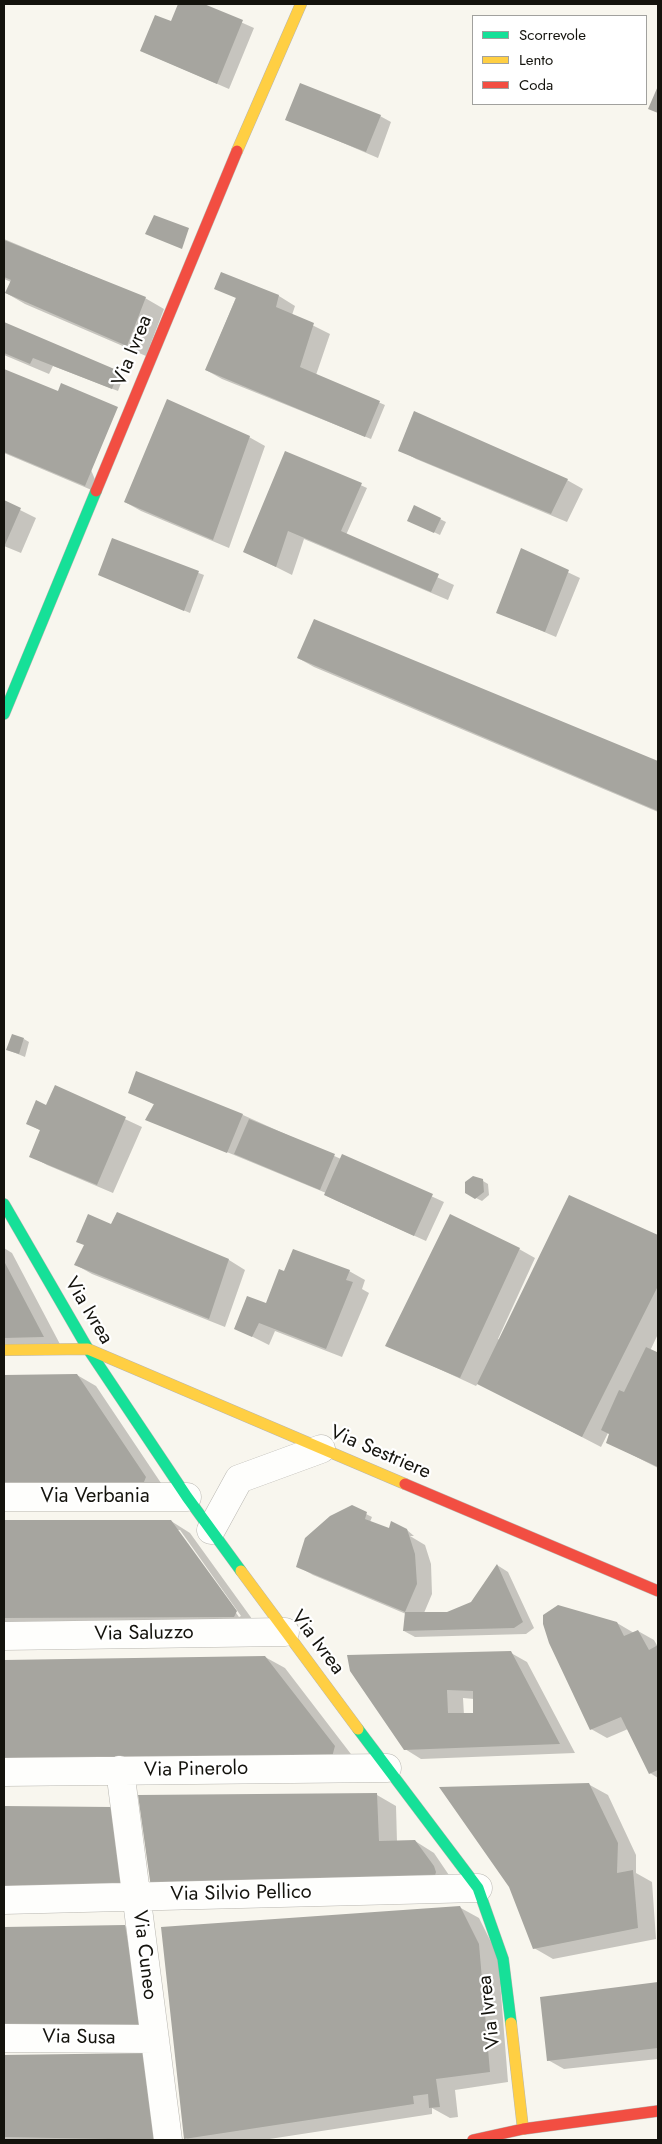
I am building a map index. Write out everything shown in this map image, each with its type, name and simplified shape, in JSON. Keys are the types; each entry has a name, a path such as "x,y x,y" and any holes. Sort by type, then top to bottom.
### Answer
{"street":[{"name":"Via Ivrea","path":"4,714 214,201 301,4"},
{"name":"Via Ivrea","path":"4,1205 88,1349 187,1497 285,1632 478,1888 503,1959 523,2129"},
{"path":"4,1350 88,1349"},
{"name":"Via Sestriere","path":"88,1349 658,1591"},
{"path":"211,1530 239,1478 321,1449"},
{"name":"Via Verbania","path":"4,1497 187,1497"},
{"name":"Via Saluzzo","path":"4,1636 285,1632"},
{"name":"Via Pinerolo","path":"4,1772 388,1768"},
{"name":"Via Cuneo","path":"120,1770 168,2140"},
{"name":"Via Silvio Pellico","path":"4,1900 478,1888"},
{"name":"Via Susa","path":"4,2038 155,2039"},
{"path":"480,2140 523,2129 658,2111"}],"building":[{"path":"178,4 204,4 243,20 217,84 140,51 155,15 171,21"},
{"path":"300,83 381,115 366,152 285,120"},
{"path":"658,86 658,113 648,109"},
{"path":"154,215 189,228 182,249 145,234"},
{"path":"4,240 146,297 127,346 5,293 11,280 4,277"},
{"path":"221,272 279,295 276,307 314,323 300,367 380,401 365,437 205,370 236,298 214,289"},
{"path":"4,322 119,371 112,389 33,358 30,364 4,353"},
{"path":"4,369 58,391 61,383 118,407 85,486 4,452"},
{"path":"167,399 250,436 213,540 124,502"},
{"path":"414,411 568,479 551,514 398,451"},
{"path":"285,451 362,483 341,531 439,574 431,592 288,531 276,567 243,552"},
{"path":"4,500 21,508 4,547"},
{"path":"414,505 441,518 434,533 407,521"},
{"path":"112,538 199,571 184,611 98,575"},
{"path":"521,548 569,570 545,632 496,613"},
{"path":"314,619 658,761 658,811 297,658"},
{"path":"12,1034 24,1038 19,1054 6,1050"},
{"path":"136,1071 243,1114 227,1153 145,1120 154,1104 128,1093"},
{"path":"55,1085 126,1117 97,1185 29,1157 40,1130 26,1124 36,1100 46,1105"},
{"path":"249,1119 335,1154 320,1190 234,1154"},
{"path":"342,1154 433,1194 414,1236 324,1195"},
{"path":"473,1176 483,1179 484,1192 475,1199 465,1193 465,1182"},
{"path":"569,1195 658,1235 658,1286 582,1437 477,1384"},
{"path":"117,1212 229,1259 209,1319 74,1265 84,1245 76,1242 88,1214 111,1224"},
{"path":"450,1214 520,1248 460,1378 385,1346"},
{"path":"293,1249 350,1270 346,1280 353,1282 326,1349 259,1323 252,1337 234,1329 247,1296 266,1303 279,1269 284,1271"},
{"path":"4,1261 44,1337 4,1338"},
{"path":"646,1347 657,1352 658,1349 658,1467 606,1443 609,1434 601,1430 619,1390 624,1392"},
{"path":"77,1374 146,1477 144,1482 4,1482 4,1375"},
{"path":"352,1505 367,1512 365,1519 389,1528 391,1521 407,1529 415,1554 417,1584 405,1612 296,1567 305,1538 330,1516"},
{"path":"4,1520 171,1520 237,1611 234,1617 4,1618"},
{"path":"497,1564 523,1622 514,1628 403,1631 405,1612 447,1612 471,1602"},
{"path":"558,1605 617,1622 624,1636 638,1630 649,1650 658,1645 658,1770 649,1774 621,1717 590,1730 549,1643 543,1624 543,1615"},
{"path":"511,1651 560,1744 404,1750 350,1671 347,1655","holes":["447,1690 473,1691 473,1713 448,1713"]},
{"path":"265,1656 335,1746 332,1757 4,1760 4,1660"},
{"path":"589,1783 618,1843 617,1873 633,1870 638,1928 533,1949 509,1887 439,1787"},
{"path":"377,1793 379,1841 415,1840 434,1866 436,1872 434,1879 152,1895 138,1795"},
{"path":"4,1806 112,1807 123,1894 4,1897"},
{"path":"460,1906 479,1944 490,2072 436,2079 440,2107 429,2108 428,2094 413,2096 414,2104 184,2139 161,1927"},
{"path":"125,1925 143,2027 4,2026 4,1927"},
{"path":"658,1982 658,2048 547,2061 540,1997"},
{"path":"146,2053 159,2140 4,2137 4,2055"}],"traffic: fast":[{"path":"4,714 96,491"},
{"path":"4,1204 88,1349 187,1497 241,1571"},
{"path":"358,1729 478,1888 503,1959 511,2023"}],"traffic: slow":[{"path":"237,151 301,4"},
{"path":"4,1350 88,1349 405,1484"},
{"path":"241,1571 358,1729"},
{"path":"511,2023 523,2129"}],"traffic: jam":[{"path":"96,491 237,151"},
{"path":"405,1484 658,1591"},
{"path":"473,2140 523,2129 658,2111"}]}
